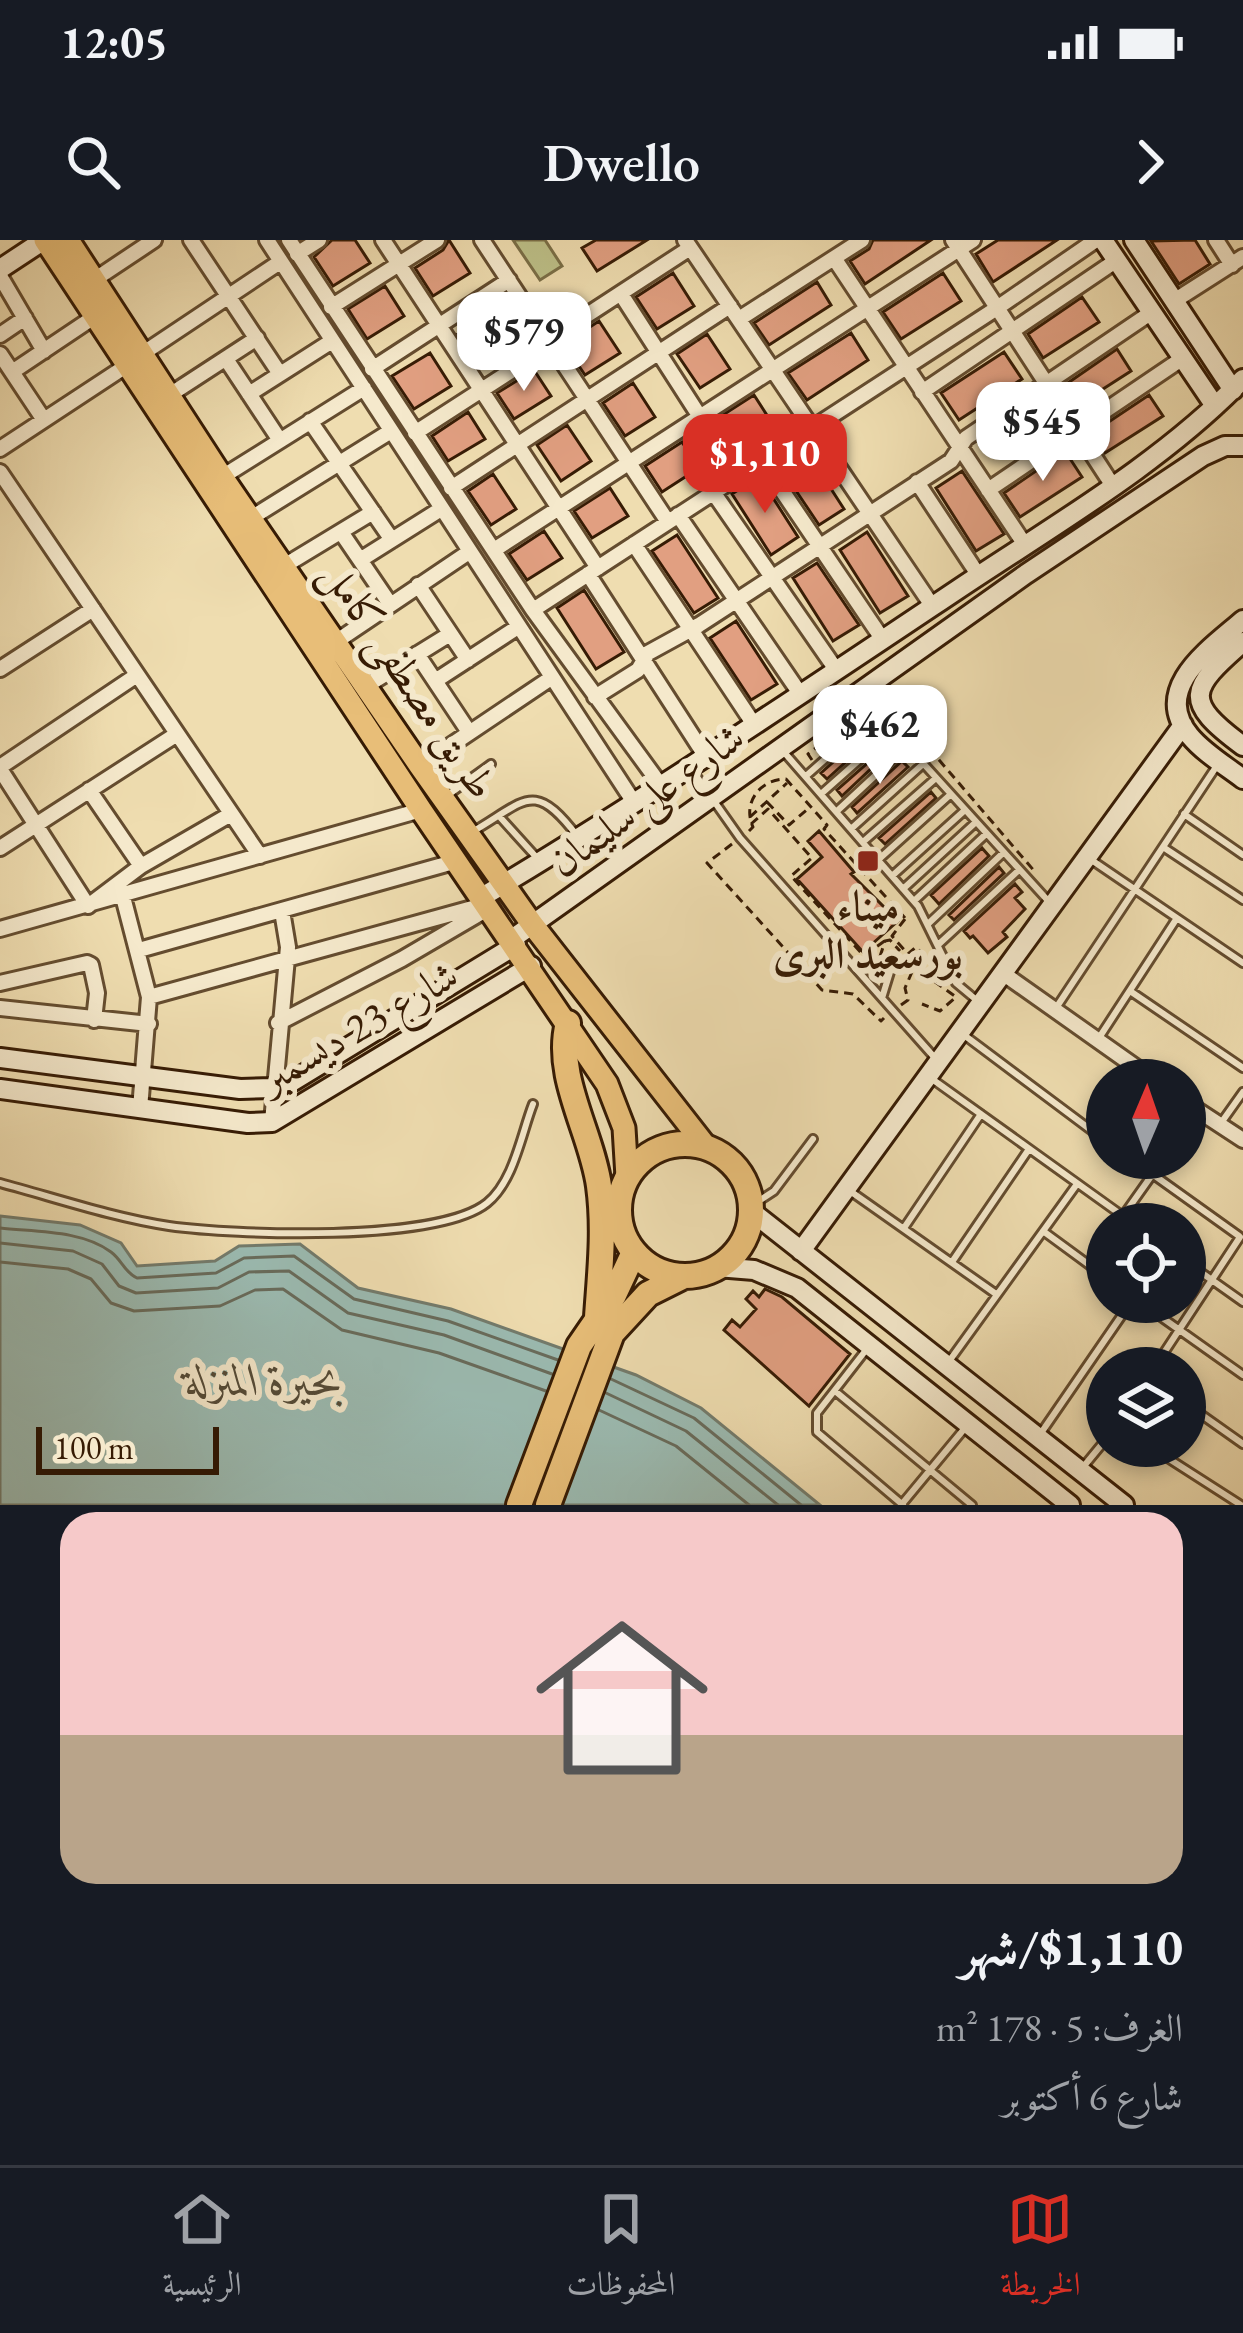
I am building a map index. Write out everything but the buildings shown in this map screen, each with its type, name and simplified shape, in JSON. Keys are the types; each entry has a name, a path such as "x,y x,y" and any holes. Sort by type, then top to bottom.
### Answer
{"highway":[{"path":"568,1023 565,1063 590,1144 601,1209 597,1317"},
{"path":"548,1505 606,1345 638,1302 684,1276 718,1267 742,1244 751,1209 737,1169 707,1148 685,1144 662,1148 642,1159 627,1177 618,1210 622,1232 634,1252 651,1267 684,1276"},
{"path":"519,1505 579,1346 614,1295 634,1252"}],"main road":[{"name":"طريق مصطفى كامل","path":"45,240 94,317 168,396 532,925 707,1148"},
{"name":"طريق مصطفى كامل","path":"68,240 134,360 421,810 531,966 616,1100 626,1144 627,1177"}],"street":[{"path":"44,351 0,273 45,240"},
{"path":"94,280 154,240"},
{"path":"191,240 280,374"},
{"path":"267,240 635,804"},
{"path":"319,240 293,247 532,610 662,787"},
{"path":"383,240 559,509 698,762"},
{"path":"331,307 437,240"},
{"path":"482,240 629,464 737,601 801,695"},
{"path":"494,550 868,309 956,245 973,240"},
{"path":"532,610 1099,240 1215,406"},
{"path":"278,1023 402,959 486,903 503,884 755,727 1113,486 1215,406 1238,384 1134,240"},
{"path":"1174,301 1237,261 1216,240"},
{"path":"452,488 659,353 834,258 853,243"},
{"path":"415,433 687,244 933,607"},
{"path":"956,245 1113,486"},
{"path":"834,258 988,490 1026,574"},
{"path":"922,392 1117,260"},
{"path":"0,449 280,262"},
{"path":"372,369 509,280"},
{"path":"621,294 738,476"},
{"path":"596,697 638,670 648,653 737,601 951,460 965,438 1152,312"},
{"path":"12,372 94,317"},
{"path":"0,335 25,318"},
{"path":"168,396 257,338"},
{"path":"249,394 332,341"},
{"path":"0,354 44,420"},
{"path":"226,358 279,439"},
{"path":"988,490 1183,358"},
{"path":"222,477 364,388"},
{"path":"310,421 392,540"},
{"path":"251,518 391,431"},
{"name":"شارع على سليمان","path":"514,942 710,795 1026,574 1203,456 1225,446 1243,446"},
{"path":"762,461 883,640"},
{"path":"0,472 260,856"},
{"path":"917,482 979,576"},
{"path":"713,493 837,671"},
{"path":"360,560 442,509"},
{"path":"284,566 373,512"},
{"path":"341,532 390,604"},
{"path":"634,544 755,727"},
{"path":"337,641 470,552"},
{"path":"418,585 468,660"},
{"path":"0,669 92,608"},
{"path":"1243,620 1196,661 1182,680 1178,702 1190,736 1243,779"},
{"path":"435,681 518,627"},
{"path":"366,686 450,634"},
{"path":"1243,642 1206,676 1200,694 1209,720 1243,746"},
{"path":"417,654 469,732"},
{"path":"88,906 2,774 137,675"},
{"path":"419,766 551,678"},
{"path":"801,1251 1183,725"},
{"path":"0,848 177,734"},
{"path":"610,764 631,747"},
{"path":"88,790 141,866"},
{"path":"0,929 88,906 121,890 421,810"},
{"path":"121,890 141,866 231,814"},
{"path":"139,950 457,861"},
{"path":"121,890 149,997 140,1109"},
{"path":"149,997 486,903"},
{"path":"272,1122 287,961 288,933 282,910"},
{"name":"شارع 23 ديسمبر","path":"0,1058 240,1089 273,1088 293,1081 514,942"},
{"path":"0,983 91,964 97,993 94,1020"},
{"name":"شارع 23 ديسمبر","path":"0,1089 248,1124 272,1122 531,966"},
{"path":"1004,974 1123,1059"},
{"path":"0,1008 149,1024"},
{"path":"1206,1116 1243,1140"},
{"path":"751,1209 1124,1505"},
{"path":"718,1267 754,1270 784,1281 1068,1505"}],"lane":[{"path":"858,692 1053,906"},
{"path":"806,776 877,713"},
{"path":"821,794 893,730"},
{"path":"836,812 907,746"},
{"path":"780,747 914,901 929,922 956,983 983,1005"},
{"path":"1054,1011 1220,761"},
{"path":"698,762 710,795 740,838 893,1011 934,1070 981,1114 1104,1203"},
{"path":"443,799 491,764"},
{"path":"851,829 923,764"},
{"path":"863,842 936,778"},
{"path":"878,860 951,794"},
{"path":"468,834 523,802 544,801 579,839"},
{"path":"892,876 965,810"},
{"path":"1184,814 1243,855"},
{"path":"499,816 541,862"},
{"path":"903,889 976,822"},
{"path":"914,901 987,834"},
{"path":"1163,847 1243,900"},
{"path":"929,922 1003,853"},
{"path":"1087,856 1243,963"},
{"path":"939,944 1019,870"},
{"path":"1097,1041 1177,918"},
{"path":"882,998 894,959"},
{"path":"1130,991 1243,1068"},
{"path":"962,1033 1086,1126"},
{"path":"1220,1124 1243,1092"},
{"path":"0,1183 126,1218 218,1231 383,1230 445,1221 490,1201 512,1163 532,1104"},
{"path":"904,1228 981,1114"},
{"path":"751,1209 773,1191 813,1139"},
{"path":"952,1262 1029,1149"},
{"path":"1159,1179 1241,1238 1168,1347"},
{"path":"947,1363 1077,1184"},
{"path":"847,1189 997,1294"},
{"path":"1043,1231 1086,1263"},
{"path":"1206,1276 1243,1302"},
{"path":"1040,1435 1121,1323"},
{"path":"1168,1323 1243,1375"},
{"path":"870,1345 818,1413 817,1432 903,1505 968,1424"},
{"path":"835,1390 972,1505"},
{"path":"1206,1418 1243,1444"},
{"path":"1082,1469 1086,1464"},
{"path":"1181,1467 1241,1505"}],"path":[{"path":"887,940 902,952 899,955 913,972 904,988 908,1000 880,1022 853,994 822,990 707,863 753,827 749,805 754,795 775,779 789,782 827,825 824,829 905,919 892,936 908,954 916,947 939,971 931,980 956,997 940,1011 922,1004"},
{"path":"750,821 789,782"},
{"path":"767,802 789,825 811,806"},
{"path":"750,821 768,809 812,858 791,876 876,969 887,940"},
{"path":"865,885 871,880"},
{"path":"863,956 887,940"}],"green space":[{"path":"513,240 545,240 562,266 540,280"}],"water":[{"name":"بحيرة المنزلة","path":"0,1216 80,1225 121,1243 137,1266 215,1261 239,1246 300,1244 358,1288 451,1309 636,1375 701,1408 820,1505 0,1505"}],"place":[{"name":"ميناء بورسعيد البرى","path":"868,861"}]}
